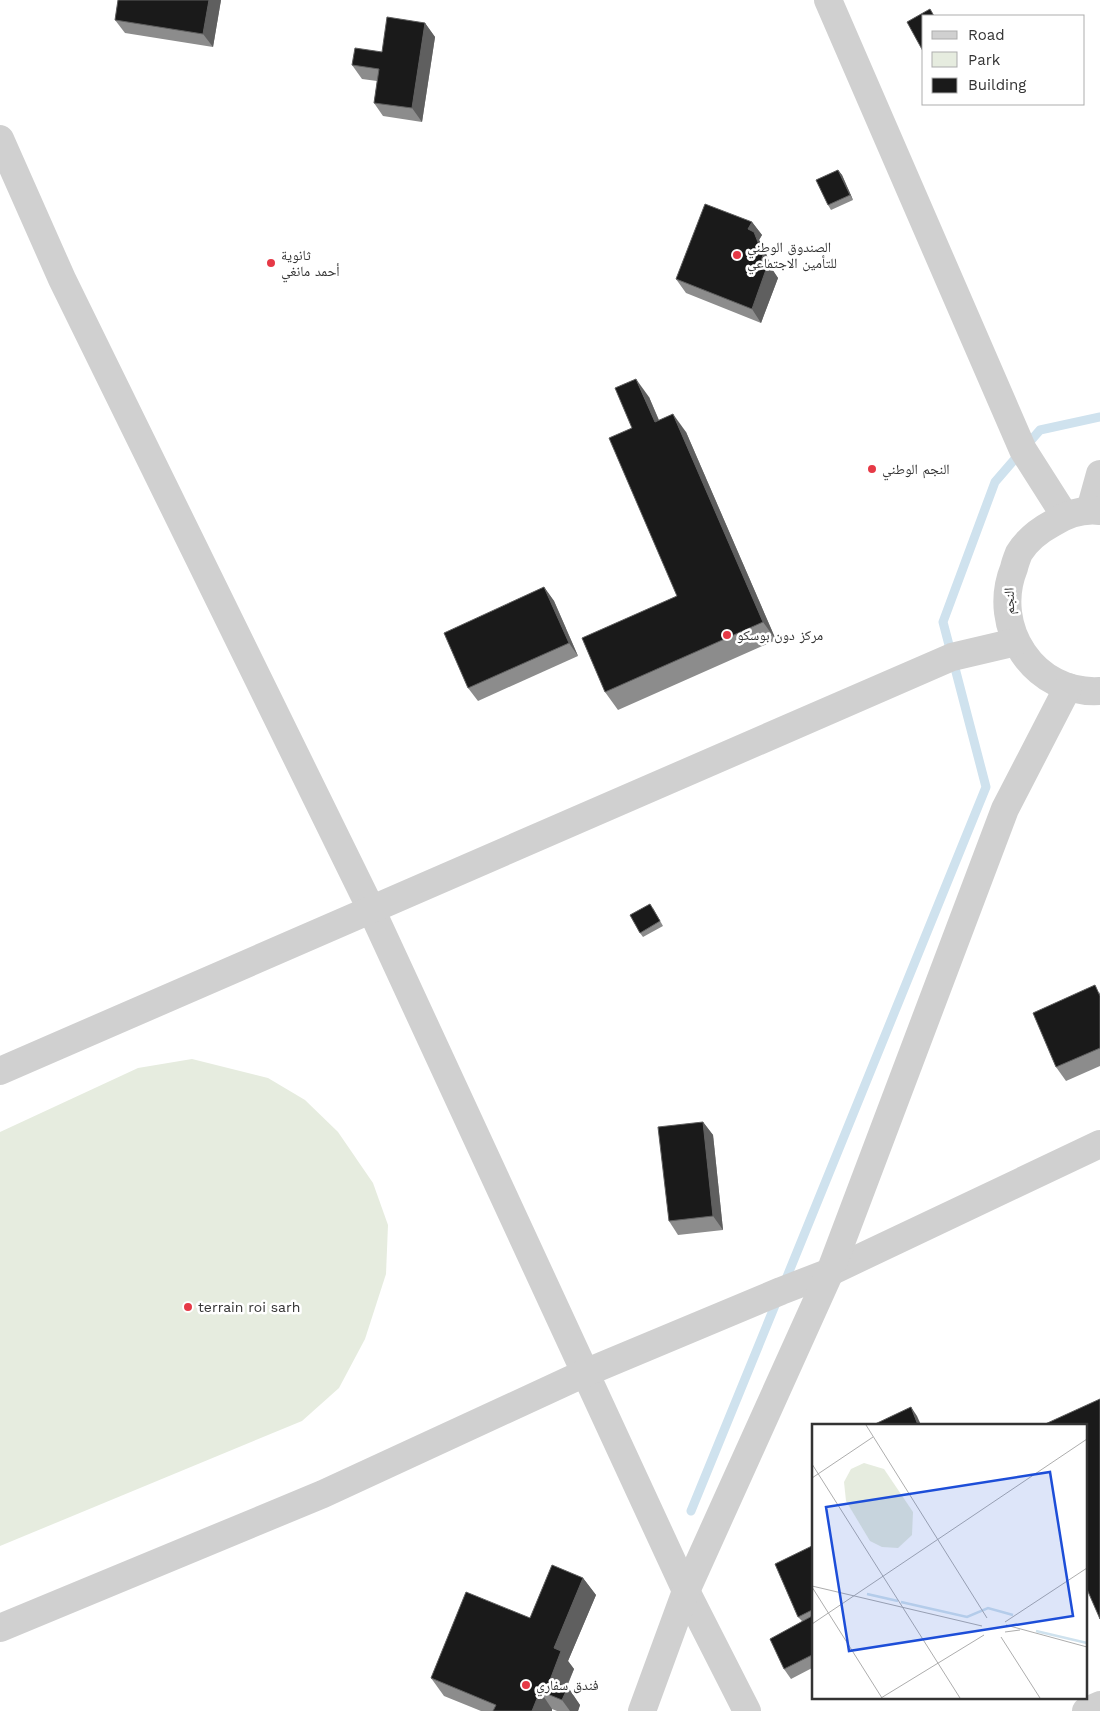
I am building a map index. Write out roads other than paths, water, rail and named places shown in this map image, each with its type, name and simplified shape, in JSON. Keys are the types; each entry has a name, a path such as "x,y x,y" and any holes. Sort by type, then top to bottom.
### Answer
{"street":[{"path":"828,0 1023,450 1085,512 1100,474"},
{"path":"0,139 62,279 371,910 686,1591 747,1711"},
{"name":"النجم","path":"1085,512 1039,531 1019,554 1008,582 1007,613 1016,642 1029,662 1047,677 1068,687 1100,691"},
{"path":"0,1071 952,657 1016,642"},
{"path":"642,1711 686,1591 830,1272 1004,809 1068,687"},
{"path":"0,1628 323,1494 585,1373 830,1272 1100,1144"},
{"path":"1086,1711 1100,1705"}],"waterway":[{"path":"784,1284 986,787 943,622 995,482 1040,430 1100,417"},
{"path":"691,1511 778,1298"}],"place":[{"name":"الصندوق الوطني للتأمين الاجتماعي","path":"737,255"},
{"name":"ثانوية أحمد مانغي","path":"271,263"},
{"name":"النجم الوطني","path":"872,469"},
{"name":"مركز دون بوسكو","path":"727,635"},
{"name":"terrain roi sarh","path":"188,1307"},
{"name":"فندق سفاري","path":"526,1685"}]}
